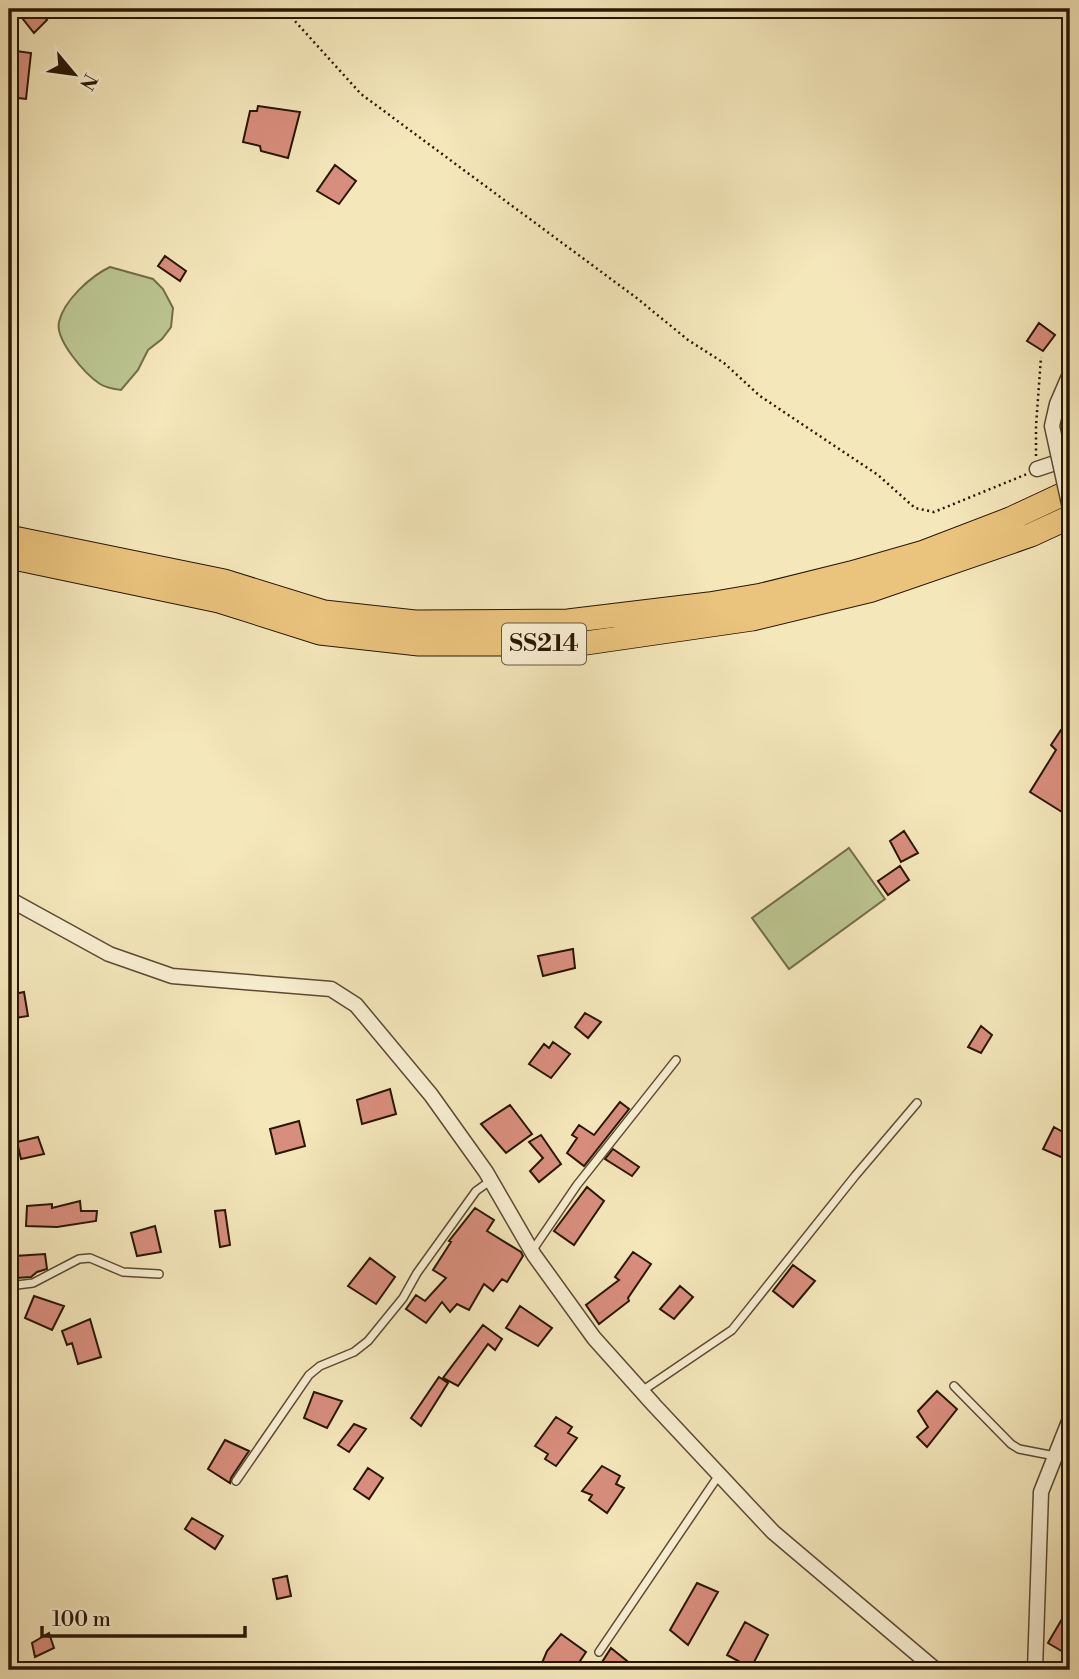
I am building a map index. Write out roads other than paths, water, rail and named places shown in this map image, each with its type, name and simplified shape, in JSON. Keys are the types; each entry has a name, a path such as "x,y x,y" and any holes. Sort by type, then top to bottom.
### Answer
{"highway":[{"name":"SS214","path":"9,537 223,581 324,611 415,622 568,621 709,604 762,595 852,573 925,552 1010,519 1070,491"},
{"name":"SS214","path":"9,557 219,601 320,633 419,644 579,644 751,618 873,590 1031,535 1070,517"}],"street":[{"path":"1070,374 1057,404 1052,426 1070,508"},
{"path":"1037,469 1070,458"},
{"path":"9,899 109,954 172,976 331,989 356,1005 431,1095 491,1180 532,1252 594,1338 773,1532 936,1670"},
{"path":"1035,1670 1041,1492 1070,1419"}],"lane":[{"path":"532,1252 578,1185 677,1060"},
{"path":"642,1391 733,1330 855,1176 917,1103"},
{"path":"236,1481 309,1375 320,1366 354,1352 368,1341 403,1298 417,1273 476,1191 491,1180"},
{"path":"9,1286 33,1283 79,1259 90,1258 123,1272 159,1274"},
{"path":"954,1387 1011,1444 1019,1449 1056,1456"},
{"path":"598,1652 719,1475"}]}
